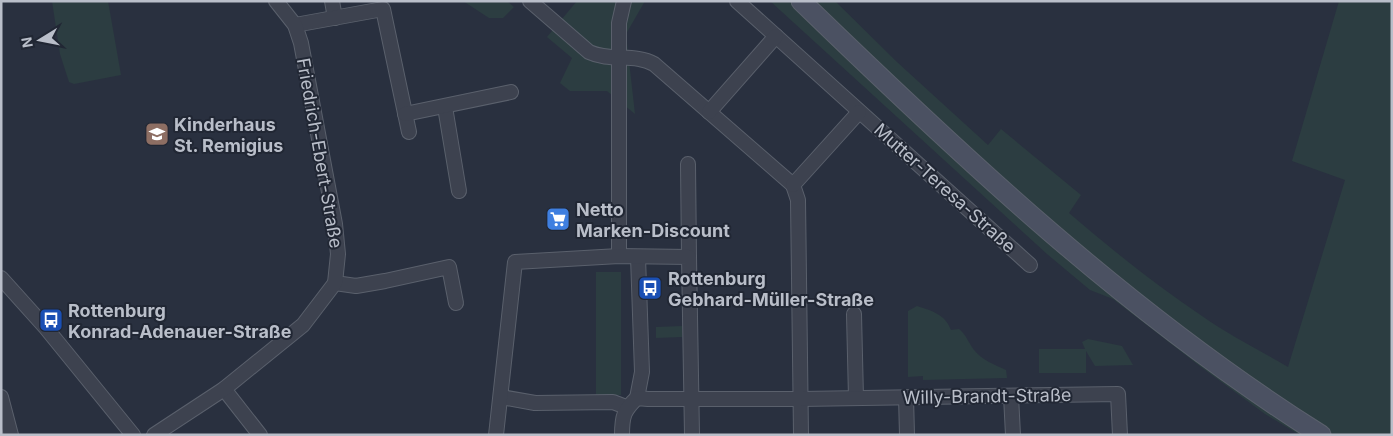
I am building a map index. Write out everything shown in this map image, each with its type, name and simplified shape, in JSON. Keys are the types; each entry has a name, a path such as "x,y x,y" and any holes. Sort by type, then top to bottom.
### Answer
{"main road":[{"path":"801,1 941,136 1072,251 1188,342 1254,390 1321,435"}],"street":[{"name":"Friedrich-Ebert-Straße","path":"276,1 295,25 301,42 334,224 338,254 336,283"},
{"path":"332,1 335,18"},
{"path":"530,1 589,52 597,55 647,60 654,64 794,185 798,200 801,435"},
{"path":"619,256 619,23 624,1"},
{"name":"Mutter-Teresa-Straße","path":"737,1 1030,265"},
{"path":"295,25 383,9 409,132"},
{"path":"708,112 776,36"},
{"path":"406,114 511,92"},
{"path":"445,107 459,191"},
{"name":"Mutter-Teresa-Straße","path":"794,185 858,112"},
{"path":"688,164 692,435"},
{"path":"496,435 515,262 619,256 689,257"},
{"path":"622,435 622,421 626,407 637,398 642,372 638,257"},
{"path":"154,435 224,389 303,325 336,283 356,286 449,267 456,303"},
{"path":"1,278 46,328 133,435"},
{"path":"854,314 856,398"},
{"path":"224,389 260,435"},
{"name":"Willy-Brandt-Straße","path":"637,398 801,399 1118,394 1120,435"},
{"path":"1012,396 1013,435"},
{"path":"1,397 11,435"},
{"path":"906,397 907,435"},
{"path":"501,398 535,402 614,402 626,407"}],"shaded area":[{"path":"52,1 108,1 121,75 74,84 69,82 60,54"},
{"path":"463,1 507,1 514,7 503,18 489,18"},
{"path":"577,1 645,1 626,34 635,114 607,91 570,91 560,83 572,58 547,37"},
{"path":"770,1 835,1 897,62 988,145 1001,129 1081,195 1069,213 1118,254 1212,323 1288,367 1345,180 1292,161 1339,1 1392,1 1392,435 1300,435 1265,414 1113,299 1090,290 1047,254"},
{"path":"596,272 621,272 621,395 596,395"},
{"path":"917,306 942,317 951,330 959,329 977,354 1006,370 1007,378 923,380 923,376 908,377 908,311"},
{"path":"682,326 682,337 656,338 656,327"},
{"path":"1088,339 1122,346 1133,365 1095,366 1086,351 1086,373 1039,373 1039,349 1085,349 1082,342"}],"place":[{"name":"Kinderhaus St. Remigius","path":"157,134"},
{"name":"Netto Marken-Discount","path":"558,219"},
{"name":"Rottenburg Gebhard-Müller-Straße","path":"650,288"},
{"name":"Rottenburg Konrad-Adenauer-Straße","path":"51,320"}]}
